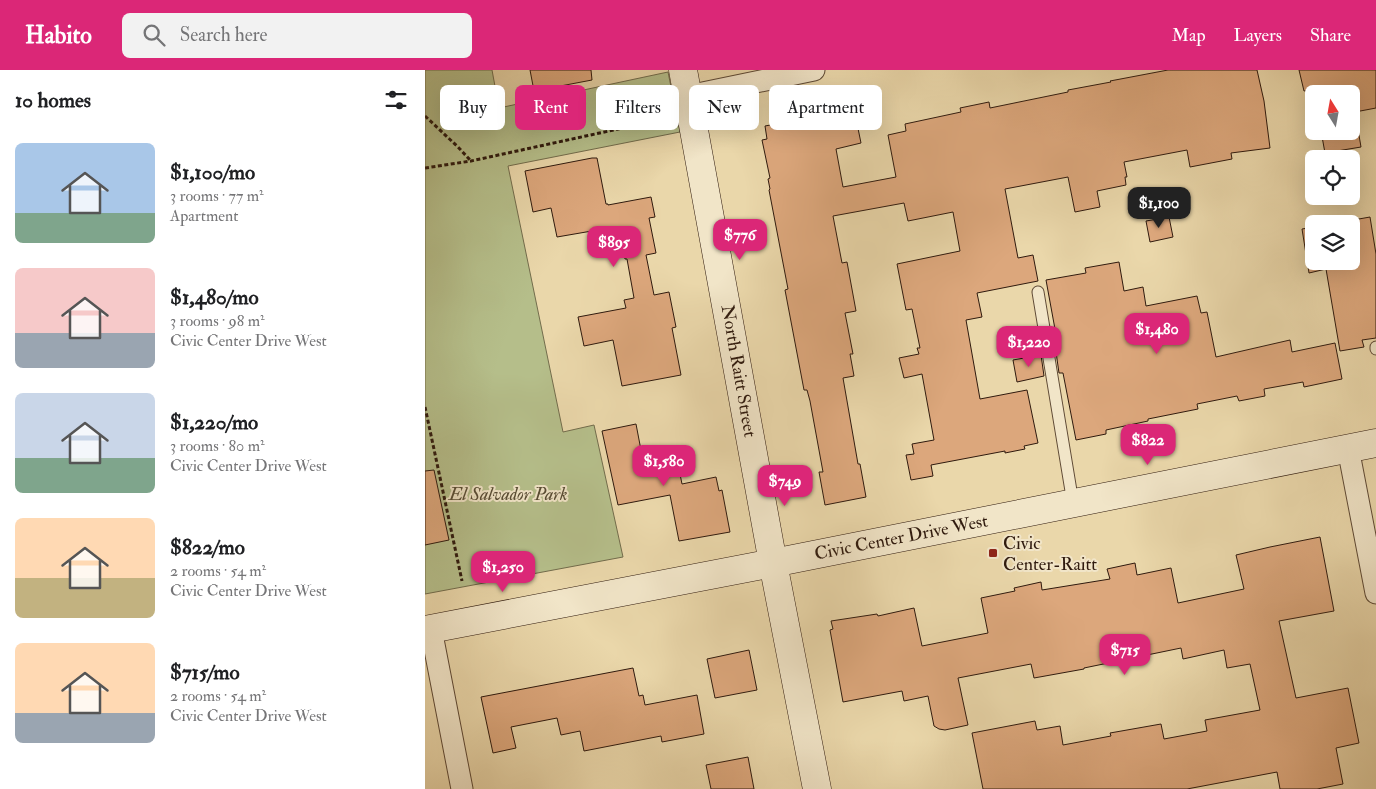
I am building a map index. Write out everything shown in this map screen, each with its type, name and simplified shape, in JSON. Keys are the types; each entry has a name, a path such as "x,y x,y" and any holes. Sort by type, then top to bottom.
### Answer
{"main road":[{"name":"North Raitt Street","path":"686,83 773,563 817,789"},
{"name":"Civic Center Drive West","path":"428,630 1376,443"}],"street":[{"path":"686,83 815,70"},
{"path":"1347,448 1376,593"},
{"path":"428,630 462,789"}],"lane":[{"path":"1038,292 1073,503"}],"path":[{"path":"425,116 471,161"},
{"path":"425,168 471,161 612,130"},
{"path":"425,407 462,581"}],"green space":[{"name":"El Salvador Park","path":"425,70 492,70 495,85 440,85 440,130 505,130 505,107 515,105 515,130 586,130 586,89 596,87 596,130 679,130 679,127 680,132 508,166 563,432 594,425 623,557 425,594"},
{"name":"El Salvador Park","path":"668,72 671,85 607,85"}],"building":[{"path":"530,70 591,70 592,80 566,85 533,85"},
{"path":"1168,70 1257,70 1264,101 1270,148 1231,153 1232,159 1190,167 1187,150 1124,162 1127,177 1125,177 1126,185 1097,191 1100,207 1075,212 1068,177 1005,189 1018,258 1033,255 1038,281 977,293 982,317 966,320 980,399 1027,390 1038,443 1024,446 1025,449 931,465 933,476 911,480 906,455 914,454 912,444 934,440 922,374 904,378 899,358 919,354 917,348 920,348 912,309 906,310 897,264 960,251 953,212 908,221 904,203 833,216 842,263 847,262 856,311 845,313 853,354 850,354 854,376 843,378 858,464 860,464 866,497 825,505 819,472 823,472 810,401 807,390 804,390 785,290 788,289 769,190 768,179 770,178 762,140 767,139 765,126 769,125 769,130 858,130 861,143 836,149 843,187 896,177 888,135 906,131 905,124 961,112 960,108 989,102 990,108 1068,92 1068,90"},
{"path":"1299,70 1376,70 1376,108 1360,111 1360,85 1305,85 1304,91"},
{"path":"1323,140 1360,140 1361,147 1343,150 1324,150"},
{"path":"597,158 606,204 651,197 655,217 649,218 656,253 646,255 654,295 669,292 676,327 672,328 681,375 622,386 613,340 584,346 578,317 626,308 624,300 634,298 627,259 625,259 622,245 619,245 615,227 557,237 551,208 533,212 525,171"},
{"path":"1169,217 1173,237 1150,242 1146,221"},
{"path":"1370,217 1376,254 1376,338 1362,340 1364,347 1340,351 1326,270 1360,270 1360,219"},
{"path":"1305,228 1305,248 1302,229"},
{"path":"1119,262 1124,291 1143,287 1146,306 1197,296 1201,313 1207,312 1216,357 1290,340 1292,352 1335,343 1342,379 1304,387 1303,382 1264,389 1265,396 1239,401 1237,396 1197,404 1198,409 1148,419 1148,421 1106,430 1106,434 1076,440 1063,373 1059,373 1056,352 1059,351 1046,280 1086,273 1085,268"},
{"path":"1309,270 1322,270 1309,273"},
{"path":"1041,355 1044,376 1017,382 1013,360"},
{"path":"636,424 645,471 678,464 682,484 716,477 719,491 722,490 730,532 679,541 670,495 618,505 602,431"},
{"path":"434,470 449,540 425,545 425,471"},
{"path":"1320,537 1334,611 1279,621 1296,698 1348,688 1359,743 1336,748 1343,784 1317,789 1280,789 1277,772 1187,789 983,789 972,733 1035,721 1037,730 1060,726 1063,745 1111,736 1110,733 1161,724 1164,739 1207,731 1205,720 1260,710 1250,664 1227,668 1224,650 1183,659 1181,648 1034,678 1031,664 958,678 968,725 945,730 934,726 928,696 904,701 902,691 843,702 830,630 833,629 831,621 877,614 878,616 914,608 922,646 988,633 981,598 1015,591 1014,588 1041,582 1042,590 1110,579 1107,569 1135,563 1137,575 1171,568 1178,603 1244,589 1236,555"},
{"path":"749,650 757,690 715,698 707,659"},
{"path":"633,668 639,696 643,695 645,705 697,695 704,734 662,742 661,736 584,751 580,731 561,735 557,718 511,727 516,748 493,753 481,697"},
{"path":"748,757 754,789 711,789 706,765"}],"place":[{"name":"Civic Center-Raitt","path":"993,553"}]}
